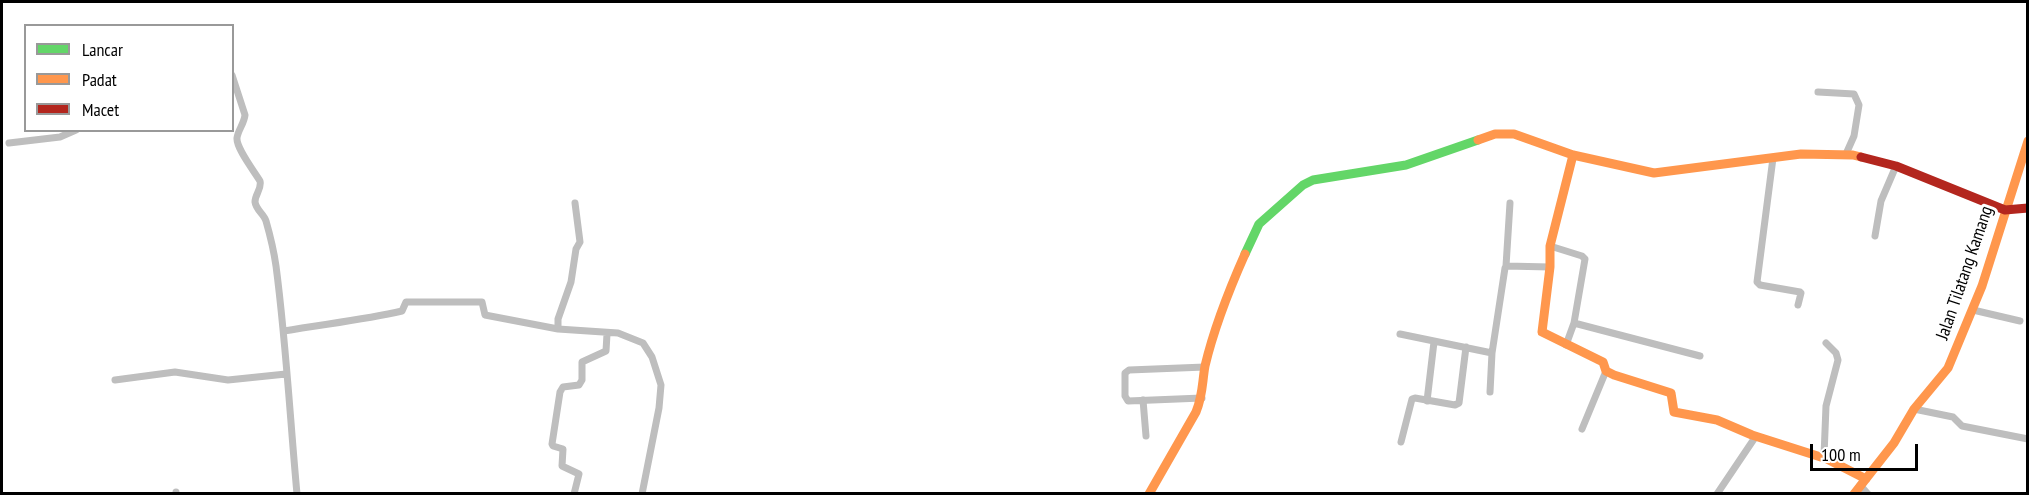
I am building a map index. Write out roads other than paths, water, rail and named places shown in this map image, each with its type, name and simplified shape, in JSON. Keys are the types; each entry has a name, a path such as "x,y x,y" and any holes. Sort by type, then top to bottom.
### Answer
{"street":[{"path":"234,81 245,115 237,141 261,184 255,204 266,220 276,263 284,331 297,494"},
{"path":"1818,92 1854,94 1858,100 1854,136 1846,154"},
{"path":"234,125 242,125"},
{"path":"9,143 60,137 71,132"},
{"path":"1149,494 1202,398 1205,367 1229,289 1259,224 1308,182 1406,165 1501,133 1514,134 1573,155 1654,173 1801,154 1846,154 1896,166 2005,210 2028,208"},
{"name":"Jalan Tilatang Kamang","path":"1860,486 1894,444 1914,409 1948,368 1973,310 2028,141"},
{"path":"1573,155 1550,246 1550,267 1542,332 1605,364 1606,371 1582,429"},
{"path":"1773,158 1757,282 1760,285 1800,292 1798,305"},
{"path":"1875,236 1881,201 1896,166"},
{"path":"558,329 558,319 571,282 576,249 580,242 575,203"},
{"path":"1490,392 1492,353 1506,266 1510,204"},
{"path":"1550,246 1585,259 1575,323 1566,345"},
{"path":"1506,266 1550,267"},
{"path":"284,331 345,321 362,321 402,311 406,302 482,302 485,315 558,329 618,333 643,343 652,357 661,385 659,408 642,494"},
{"path":"1973,310 2020,321"},
{"path":"1575,323 1700,356"},
{"path":"574,494 579,474 562,466 563,449 552,444 560,392 563,387 579,385 582,380 581,363 606,351 607,334"},
{"path":"1400,334 1492,353"},
{"path":"1427,401 1434,342"},
{"path":"1824,456 1826,406 1838,360 1836,353 1826,343"},
{"path":"1401,442 1410,401 1415,398 1455,405 1459,403 1466,347"},
{"path":"1202,398 1128,400 1125,396 1125,373 1129,370 1205,367"},
{"path":"1606,371 1671,393 1674,412 1709,418 1756,436 1824,456 1868,494"},
{"path":"115,380 175,372 228,380 286,374"},
{"path":"1143,400 1146,436"},
{"path":"1914,409 1953,417 1962,426 2028,439"},
{"path":"1717,494 1756,436"}]}
